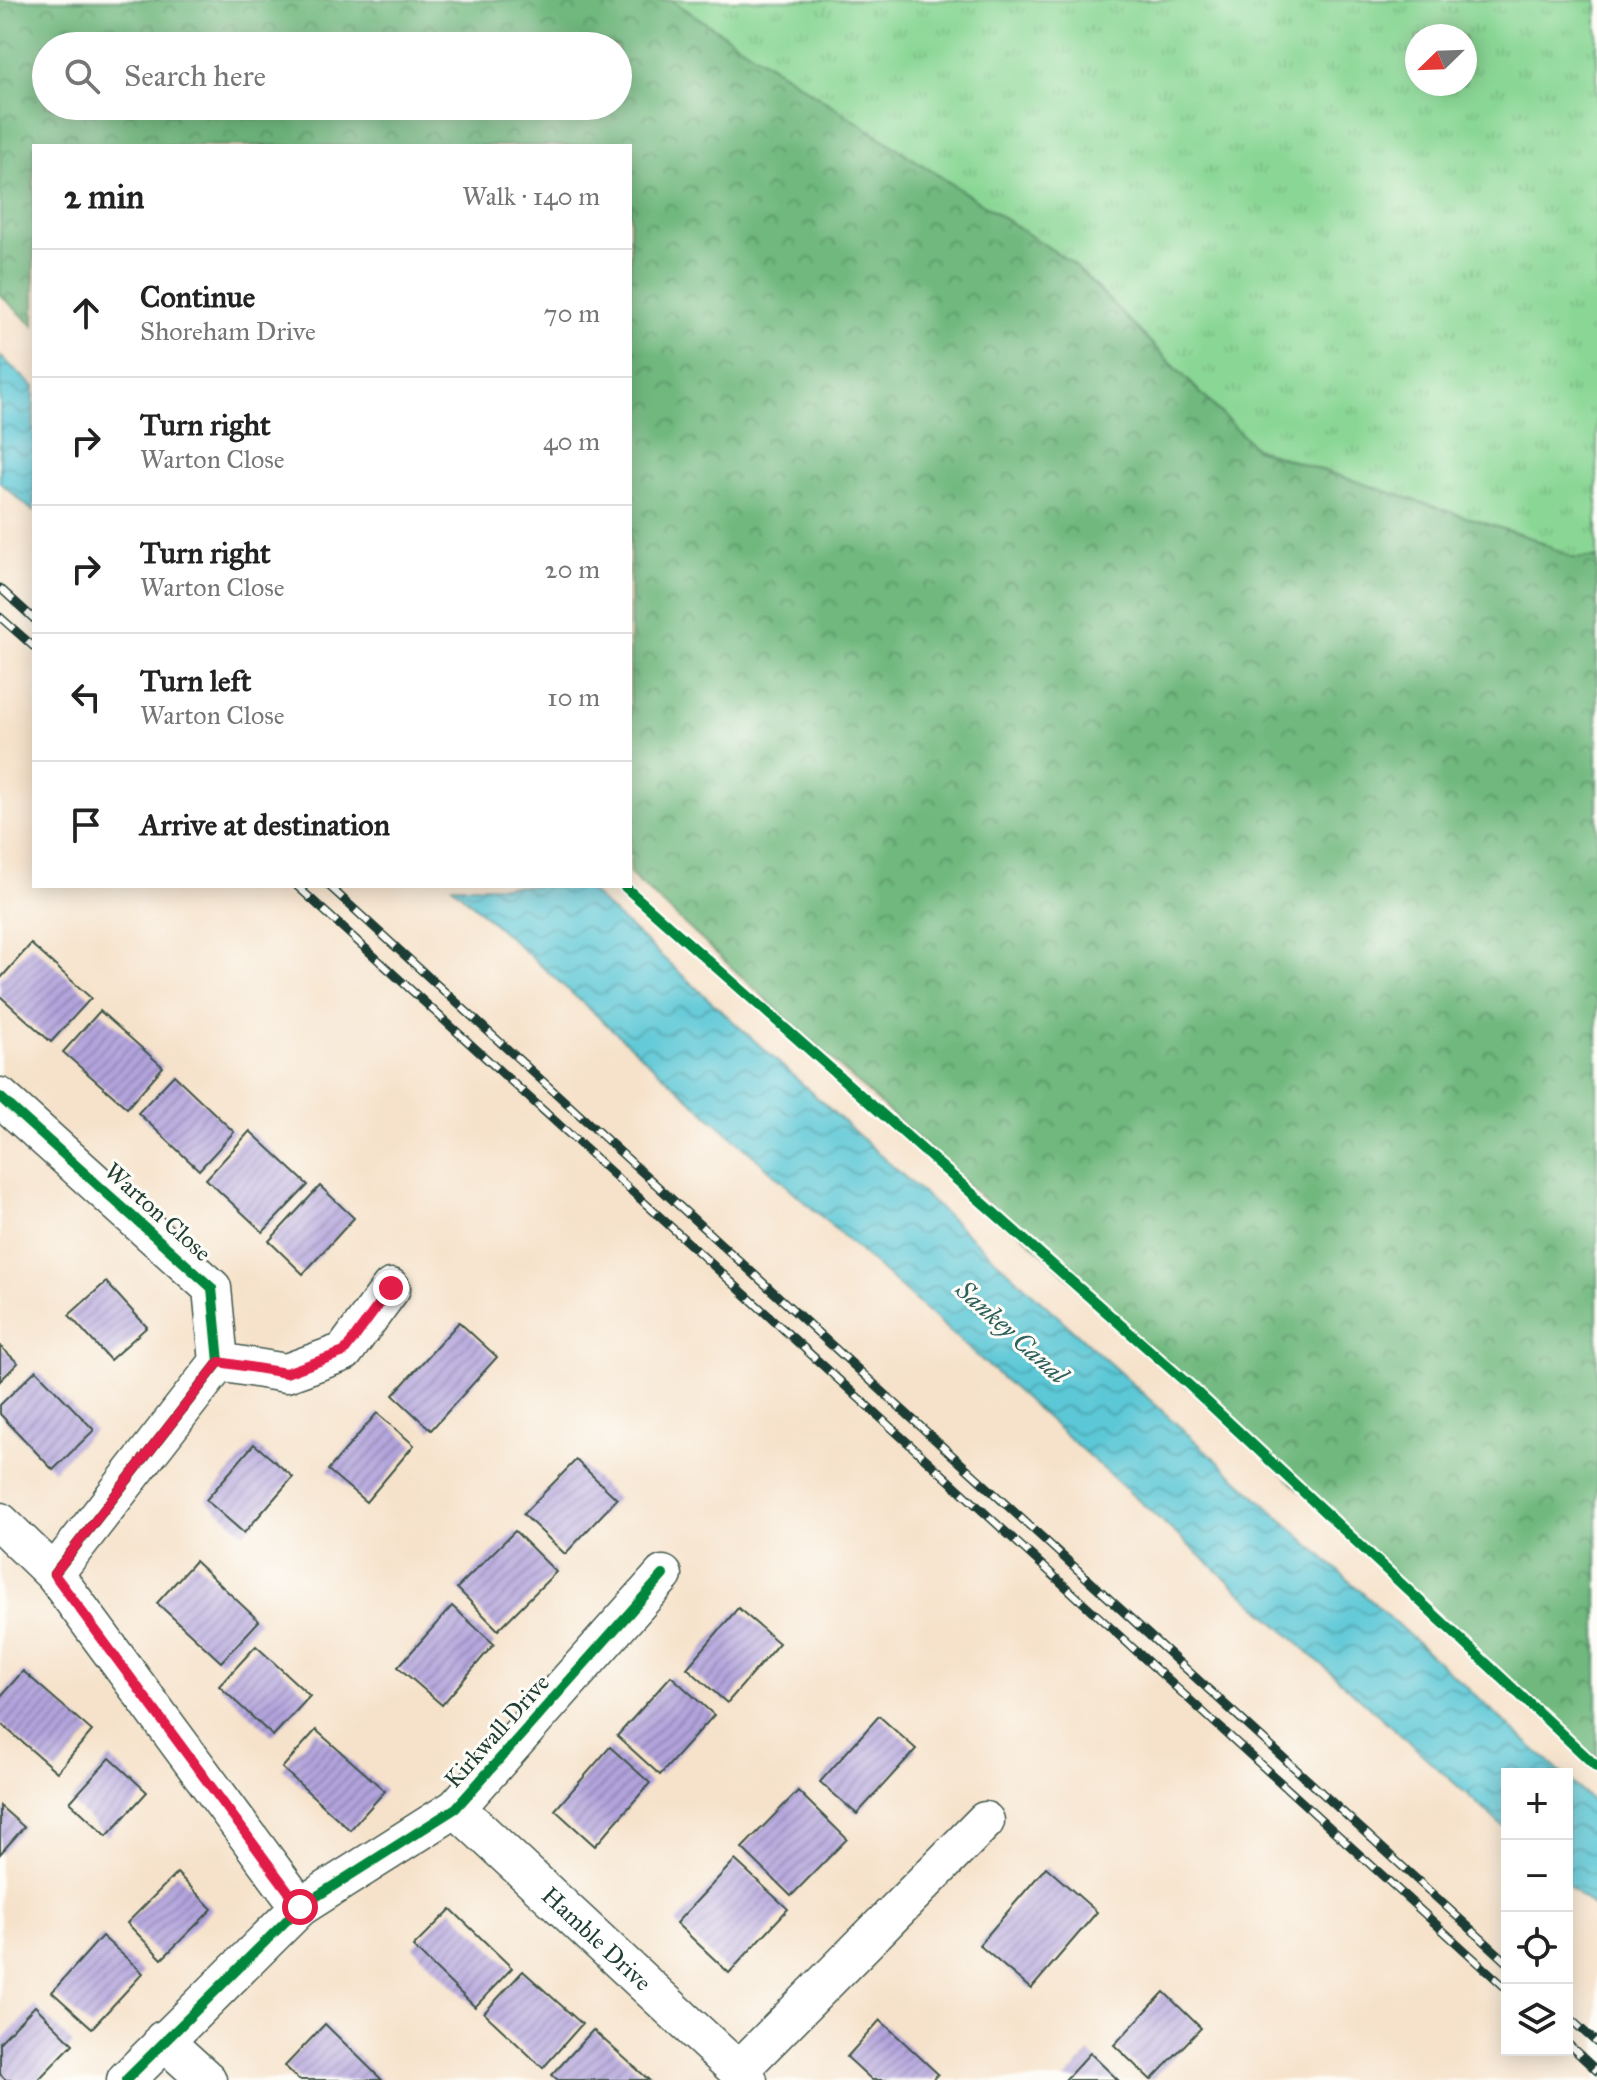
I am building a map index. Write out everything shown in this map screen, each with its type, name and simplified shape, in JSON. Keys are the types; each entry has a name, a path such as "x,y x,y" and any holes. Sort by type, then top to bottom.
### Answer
{"street":[{"name":"Warton Close","path":"0,1097 212,1288 219,1362"},
{"path":"54,1574 219,1362 286,1373 344,1352 391,1288"},
{"path":"1,1525 54,1574 300,1907"},
{"name":"Kirkwall Drive","path":"126,2080 300,1907 456,1808 663,1575"},
{"name":"Hamble Drive","path":"456,1808 743,2075 985,1821"},
{"path":"163,2040 207,2080"}],"green space":[{"path":"0,0 671,0 1072,263 1256,449 1534,539 1572,558 1597,558 1597,1763 632,876 632,144 32,144 32,324 0,295"},
{"path":"671,0 1597,0 1597,571 1534,539 1256,449 1072,263"}],"water":[{"path":"0,356 32,385 32,510 0,482"},
{"name":"Sankey Canal","path":"454,888 586,888 1555,1768 1501,1768 1501,1825"},
{"path":"1573,1784 1597,1806 1597,1910 1573,1889"}],"building":[{"path":"31,944 91,998 51,1042 0,996 0,979"},
{"path":"100,1011 163,1067 127,1108 63,1052"},
{"path":"174,1075 234,1132 199,1170 138,1113"},
{"path":"250,1131 308,1185 263,1232 206,1179"},
{"path":"320,1186 354,1218 303,1274 269,1241"},
{"path":"106,1282 147,1327 110,1360 69,1315"},
{"path":"459,1322 497,1357 431,1430 393,1395"},
{"path":"0,1346 18,1363 0,1381"},
{"path":"36,1370 94,1430 53,1470 0,1414 0,1405"},
{"path":"377,1413 414,1445 366,1502 328,1470"},
{"path":"254,1444 293,1477 244,1533 206,1500"},
{"path":"576,1460 617,1499 565,1554 523,1514"},
{"path":"515,1531 556,1572 498,1630 457,1588"},
{"path":"195,1561 259,1621 221,1662 157,1603"},
{"path":"452,1606 494,1644 442,1705 398,1667"},
{"path":"738,1608 779,1643 727,1703 687,1668"},
{"path":"256,1646 310,1696 273,1736 219,1686"},
{"path":"23,1671 92,1731 57,1772 0,1723 0,1697"},
{"path":"671,1676 714,1715 660,1775 617,1736"},
{"path":"879,1716 916,1749 857,1814 820,1782"},
{"path":"316,1730 385,1791 350,1830 282,1768"},
{"path":"610,1747 650,1783 595,1846 555,1810"},
{"path":"110,1758 147,1792 107,1836 70,1802"},
{"path":"798,1791 847,1839 791,1896 742,1848"},
{"path":"0,1806 24,1827 0,1854"},
{"path":"735,1860 788,1909 729,1973 676,1923"},
{"path":"1046,1867 1097,1912 1031,1989 979,1945"},
{"path":"177,1873 212,1909 162,1959 127,1923"},
{"path":"451,1909 512,1968 475,2007 413,1947"},
{"path":"102,1936 143,1973 92,2028 52,1992"},
{"path":"523,1971 582,2024 543,2068 484,2013"},
{"path":"1164,1992 1201,2028 1151,2080 1114,2045"},
{"path":"35,2006 73,2044 38,2080 6,2080 0,2074 0,2042"},
{"path":"880,2020 938,2074 932,2080 872,2080 847,2057"},
{"path":"325,2024 382,2080 299,2080 285,2066"},
{"path":"593,2030 649,2080 558,2080 552,2075"},
{"path":"1090,2053 1118,2080 1065,2080"}],"railway":[{"path":"0,588 32,617"},
{"path":"0,617 32,645"},
{"path":"299,888 1502,1984"},
{"path":"331,888 1501,1957"},
{"path":"1573,2021 1597,2043"},
{"path":"1573,2049 1597,2071"}],"cycle path":[{"path":"626,888 1190,1386 1597,1767"},
{"path":"0,1097 212,1288 219,1362 54,1574"},
{"path":"126,2080 300,1907 456,1808 663,1575"}],"route":[{"path":"300,1907 54,1574 219,1362 286,1373 344,1352 391,1288"}]}
